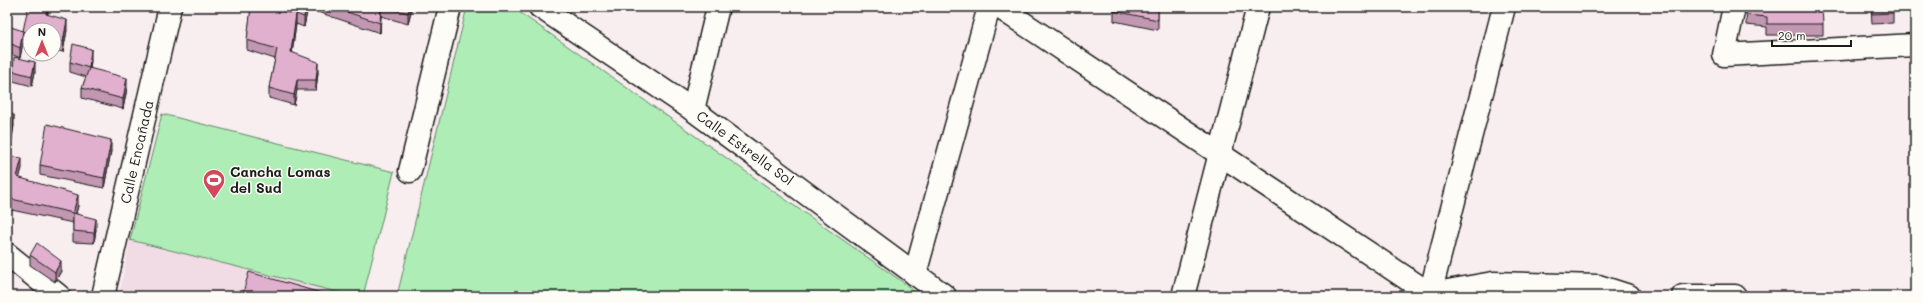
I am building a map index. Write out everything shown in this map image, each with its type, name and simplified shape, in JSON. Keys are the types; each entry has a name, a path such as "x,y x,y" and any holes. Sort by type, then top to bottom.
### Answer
{"street":[{"name":"Calle Encañada","path":"103,296 170,7"},
{"path":"410,171 450,7"},
{"name":"Calle Estrella Sol","path":"540,7 693,110 945,296"},
{"path":"693,110 718,7"},
{"path":"915,274 989,7"},
{"path":"999,7 1430,295 1493,283 1598,286 1629,296"},
{"path":"1183,296 1218,154 1258,7"},
{"path":"1430,295 1504,7"},
{"path":"1734,7 1724,55 1915,45"},
{"path":"7,254 59,296"},
{"path":"1683,296 1735,296"}],"shaded area":[{"path":"130,240 353,296 119,296"}],"green space":[{"path":"467,7 512,7 904,283 920,296 397,296"},
{"path":"162,114 394,172 363,296 353,296 130,240"}],"building":[{"path":"28,7 47,7 46,14 67,20 63,42 62,22 25,22"},
{"path":"251,7 292,13 273,7 306,7 304,17 296,14 291,52 318,62 316,80 297,80 294,95 269,88 277,49 247,40"},
{"path":"332,7 381,7 380,23"},
{"path":"385,7 410,7 408,13"},
{"path":"1115,7 1158,7 1158,20 1114,11"},
{"path":"1747,7 1822,7 1823,24 1767,24 1767,17 1746,15"},
{"path":"1871,7 1893,7 1893,13 1872,14"},
{"path":"8,26 22,31 20,48 7,42"},
{"path":"73,44 91,49 89,68 70,62"},
{"path":"14,57 22,59 22,62 35,62 32,76 13,71"},
{"path":"89,68 127,78 123,99 82,88"},
{"path":"7,112 14,115 10,141 7,140"},
{"path":"47,124 111,140 104,178 40,165"},
{"path":"7,156 22,158 17,177 78,195 73,213 7,198"},
{"path":"73,213 96,219 94,233 73,231"},
{"path":"37,243 61,261 55,272 30,255"},
{"path":"249,272 331,296 242,296"}],"place":[{"name":"Cancha Lomas del Sud","path":"214,200"}]}
